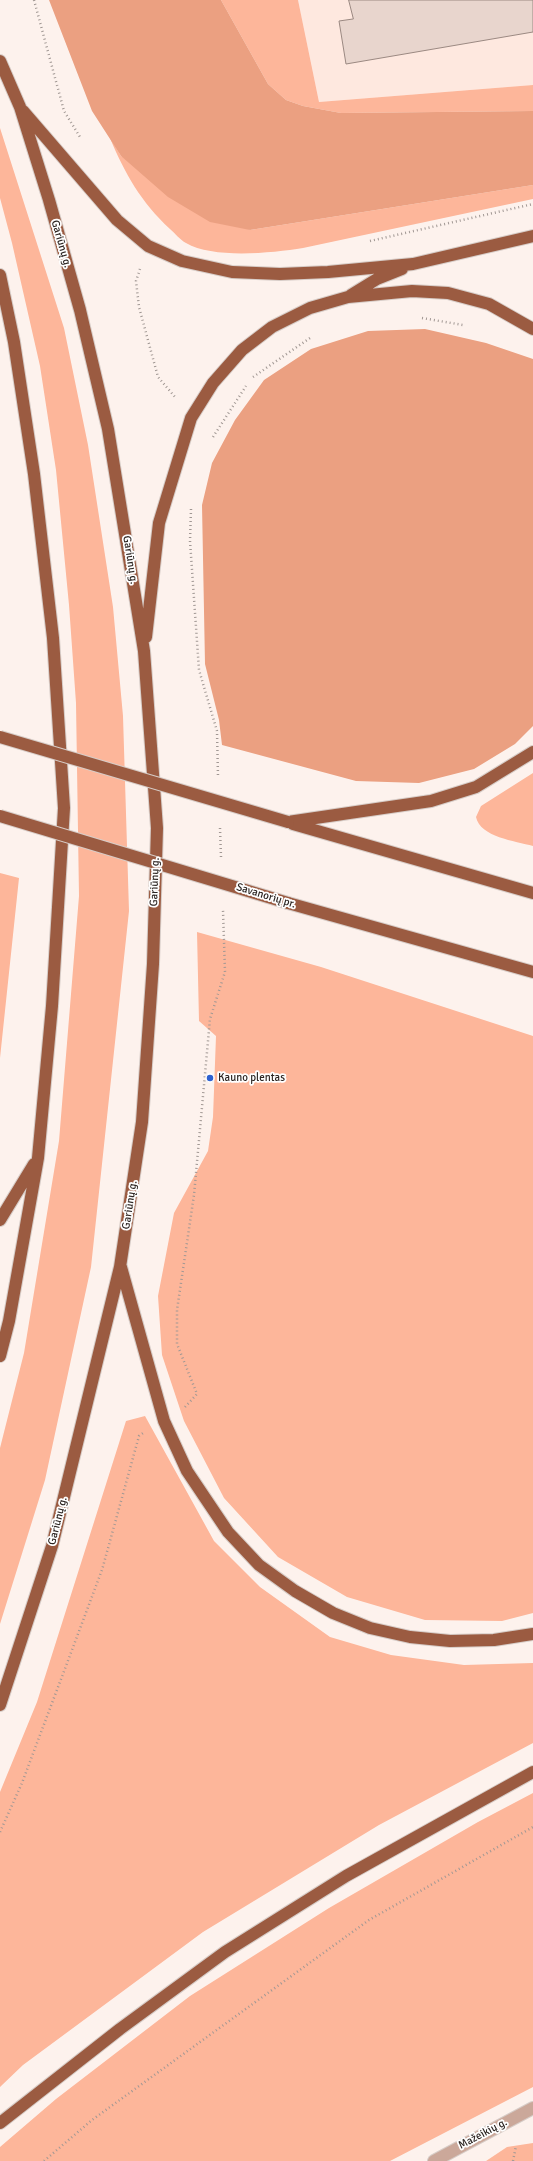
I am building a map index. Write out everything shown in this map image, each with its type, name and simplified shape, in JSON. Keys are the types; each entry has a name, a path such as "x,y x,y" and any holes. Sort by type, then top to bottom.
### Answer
{"highway":[{"name":"Gariūnų g.","path":"0,61 20,107 80,310 108,429 144,651 157,828 153,964 142,1122 120,1266 52,1546 0,1705"},
{"path":"20,107 117,220 148,246 182,261 232,272 280,274 413,264 533,236"},
{"path":"348,297 377,279 413,264"},
{"path":"0,274 14,342 34,474 53,638 64,808 52,1006 38,1158 9,1321 0,1356"},
{"path":"144,651 159,523 191,418 213,383 242,350 272,327 310,308 348,297 412,291 448,293 489,304 533,329"},
{"path":"0,321 14,342"},
{"path":"0,737 533,893"},
{"path":"288,822 431,801 476,787 533,752"},
{"name":"Savanorių pr.","path":"0,816 288,903 533,972"},
{"path":"0,1220 38,1158"},
{"path":"120,1266 164,1421 183,1464 228,1532 258,1566 295,1591 332,1613 370,1628 410,1637 450,1641 494,1640 533,1634"},
{"path":"0,2123 120,2029 225,1952 346,1876 533,1772"}],"street":[{"name":"Mažeikių g.","path":"434,2161 533,2108"}],"path":[{"path":"34,0 64,111 84,143"},
{"path":"363,243 533,204"},
{"path":"420,318 464,325"},
{"path":"251,379 315,335"},
{"path":"213,438 246,385"},
{"path":"44,2161 92,2120 369,1920 533,1827"}],"shaded area":[{"path":"49,0 221,0 268,84 286,100 303,106 341,113 533,111 533,185 250,230 210,222 168,197 121,156 92,111"},
{"path":"221,0 298,0 319,102 533,85 533,111 341,113 303,106 286,100 268,84"},
{"path":"298,0 533,0 533,85 319,102"},
{"path":"0,128 64,328 88,445 113,607 123,716 129,911 91,1267 45,1480 0,1624 0,1448 24,1353 59,1141 79,896 76,703 69,605 56,470 40,366 12,243 0,198"},
{"path":"110,138 121,156 250,230 533,185 533,199 303,248 259,253 227,253 211,251 198,248 184,242 150,208 128,175"},
{"path":"425,329 486,343 533,359 533,726 515,744 474,769 419,783 356,781 222,745 219,720 205,664 202,505 212,463 235,420 264,380 311,349 368,331"},
{"path":"533,773 533,846 499,837 484,829 479,824 476,817 481,806"},
{"path":"0,873 19,878 0,1058"},
{"path":"197,932 321,967 533,1036 533,1613 502,1621 425,1620 347,1597 278,1557 224,1498 184,1421 162,1355 158,1296 174,1213 208,1151 213,1117 216,1036 199,1021"},
{"path":"145,1416 214,1541 260,1587 330,1637 391,1655 464,1665 533,1663 533,1743 379,1825 203,1932 23,2065 0,2087 0,1792 37,1702 126,1421"},
{"path":"533,1793 533,2087 390,2161 0,2161 0,2147 56,2099 190,1996 329,1908 478,1822"},
{"path":"533,2143 533,2161 486,2161 507,2147"}],"building":[{"path":"349,0 533,0 533,32 346,64 339,21 353,19"}],"place":[{"name":"Kauno plentas","path":"210,1078"}]}
